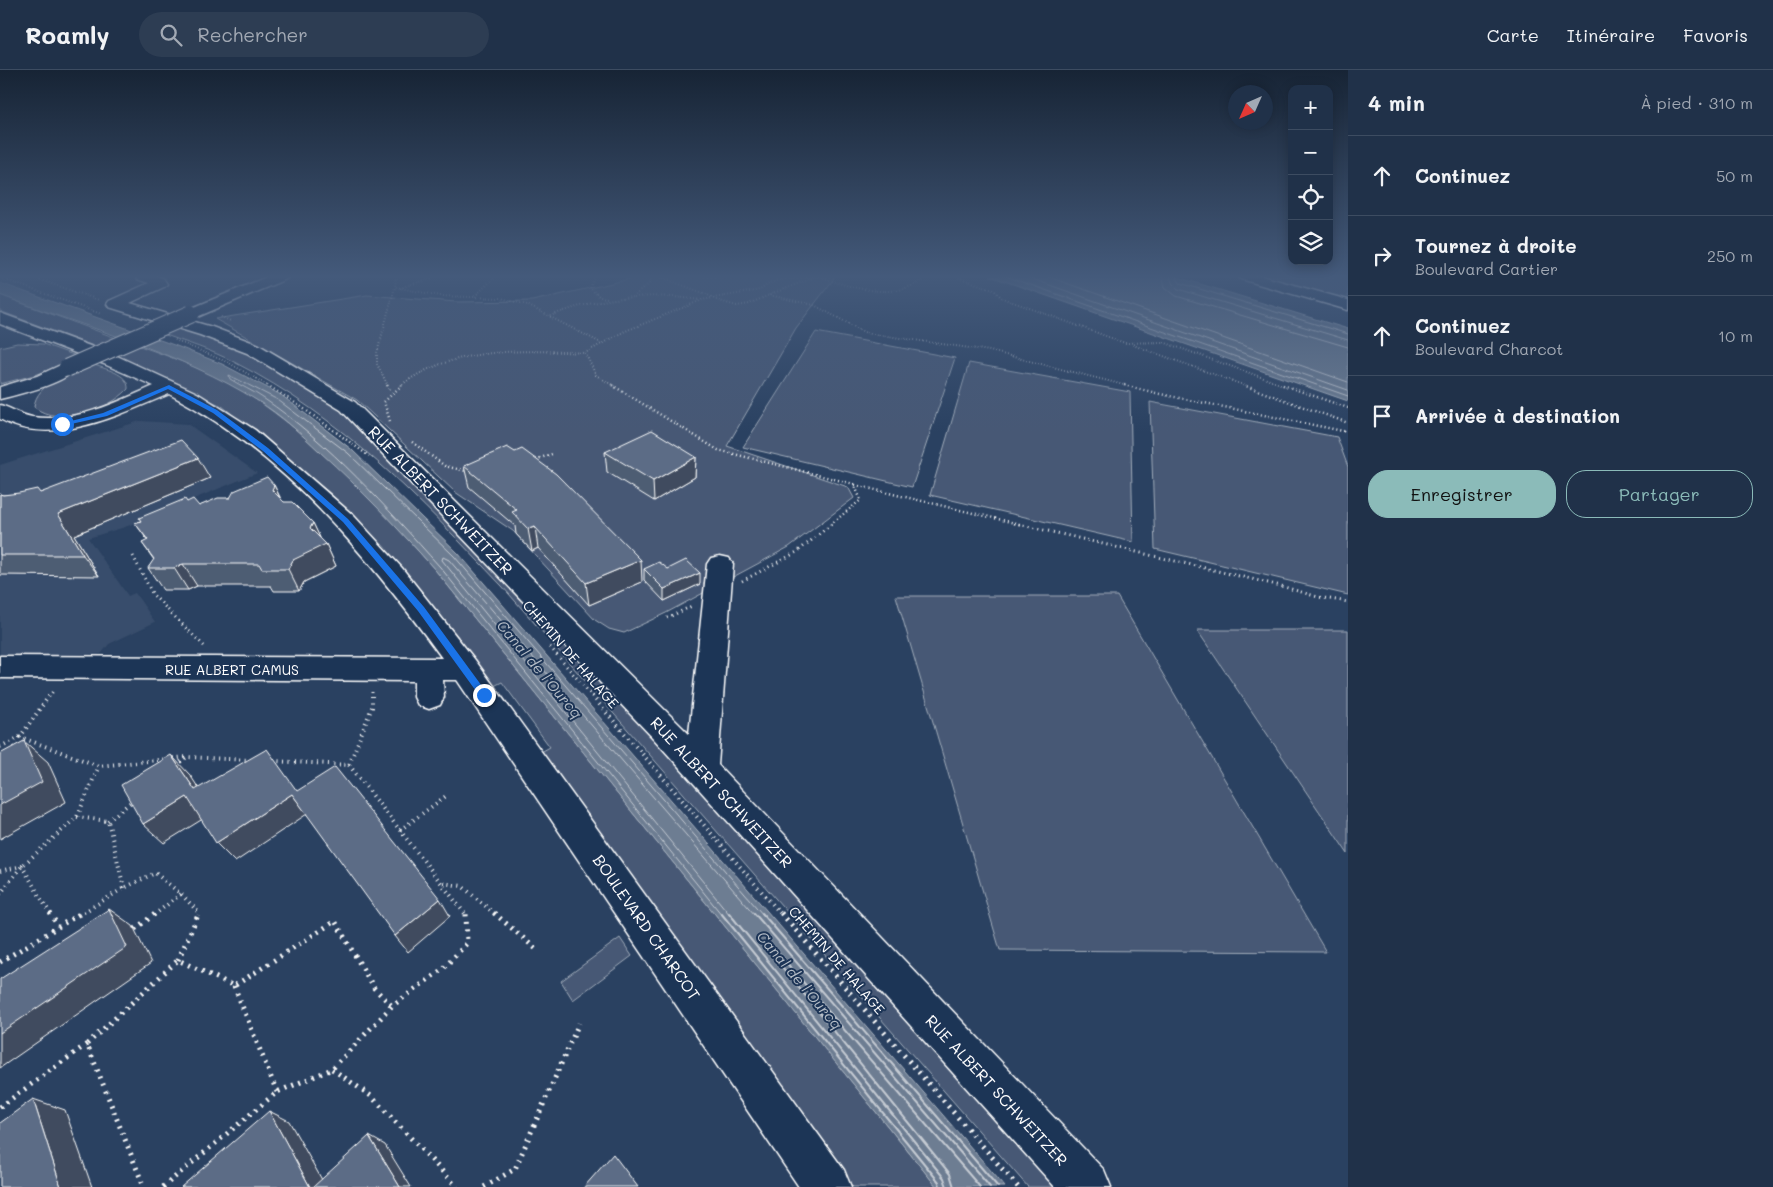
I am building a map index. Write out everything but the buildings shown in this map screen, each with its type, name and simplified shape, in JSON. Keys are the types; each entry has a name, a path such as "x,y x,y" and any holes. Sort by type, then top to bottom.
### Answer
{"street":[{"path":"6,336 26,328"},
{"name":"BOULEVARD CHARCOT","path":"26,328 99,356 169,387 215,411 241,429 346,520 421,609 465,668 827,1187"},
{"path":"2,389 56,374 159,328"},
{"name":"RUE ALBERT SCHWEITZER","path":"193,328 206,331 253,349 348,406 701,769 1087,1187"},
{"path":"20,419 22,412 20,404 25,395 56,374"},
{"path":"0,411 10,417 42,425 62,424 91,419 169,387"},
{"path":"701,769 720,564"},
{"name":"RUE ALBERT CAMUS","path":"0,667 217,669 266,663 333,663 428,683 465,668"}],"path":[{"path":"384,328 377,353 377,364 391,392"},
{"path":"573,328 602,343"},
{"path":"396,427 390,421 384,402 391,392 408,380 466,358 502,351 585,353 633,328"},
{"path":"857,328 866,333 990,351 1160,394 1348,432"},
{"path":"1085,328 1348,423"},
{"path":"172,339 247,371 298,403 370,457"},
{"path":"1126,343 1140,345 1152,341 1163,342 1348,408"},
{"path":"585,353 596,375 718,450 1318,597 1348,602"},
{"path":"408,438 445,466 465,472 473,472"},
{"path":"528,462 552,454"},
{"path":"668,618 797,552 861,500 854,484"},
{"path":"133,556 153,595 200,640 217,669"},
{"name":"CHEMIN DE HALAGE","path":"546,643 1018,1187"},
{"path":"349,765 372,707 382,673"},
{"path":"0,747 20,737 53,691"},
{"path":"20,737 99,766 187,756 254,760"},
{"path":"173,768 187,756"},
{"path":"163,1187 277,1092 332,1069 392,1006 444,968 467,943 466,913 349,765 263,760"},
{"path":"0,894 22,866 76,817 99,766"},
{"path":"76,817 108,821 138,796"},
{"path":"400,830 446,796"},
{"path":"108,821 124,888"},
{"path":"0,871 22,866"},
{"path":"22,866 58,926"},
{"path":"0,1107 87,1044 178,960 199,913 181,894 155,873 124,888 58,926 2,962"},
{"path":"442,882 462,886 536,949"},
{"path":"135,929 181,894"},
{"path":"234,986 335,921 374,988 392,1006"},
{"path":"178,960 234,986 277,1092"},
{"path":"484,1187 515,1169 579,1023"},
{"path":"87,1044 144,1187"},
{"path":"332,1069 370,1096 457,1187"}],"shaded area":[{"path":"46,328 89,328 116,338 96,347"},
{"path":"175,328 187,328 232,343 348,414 524,592 1064,1187 1028,1187 502,586 409,491 345,434 274,384 208,350 163,334"},
{"path":"231,328 796,328 727,446 848,487 854,498 789,547 666,613 624,633 609,629 595,620 513,531 455,492 357,400"},
{"path":"816,332 955,358 912,487 743,447"},
{"path":"17,343 43,344 79,357 38,374 0,384 0,347"},
{"path":"137,345 201,370 232,385 261,403 309,440 396,526 436,571 937,1187 853,1187 541,752 550,747 502,682 494,686 456,634 391,555 331,494 222,406 115,356"},
{"path":"969,363 1130,392 1133,542 930,495"},
{"path":"92,364 120,375 127,384 128,389 108,404 83,414 56,416 44,413 34,407 36,398 48,385 57,379"},
{"path":"1150,402 1337,437 1348,467 1348,595 1155,549"},
{"path":"140,421 188,424 257,473 125,527 88,538 128,596 135,593 155,622 109,644 101,654 0,654 0,465"},
{"path":"896,596 1117,596 1326,952 1000,950"},
{"path":"1197,630 1348,630 1348,854"},
{"path":"620,938 632,956 573,1000 561,981"}],"water":[{"name":"Canal de l'Ourcq","path":"93,328 127,328 222,364 281,395 351,449 458,553 1005,1187 937,1187 436,571 365,495 298,432 266,406 197,368"},
{"path":"1139,328 1348,329 1348,401"}],"route":[{"path":"62,424 91,419 169,387 215,411 241,429 346,520 421,609 484,695"}]}
